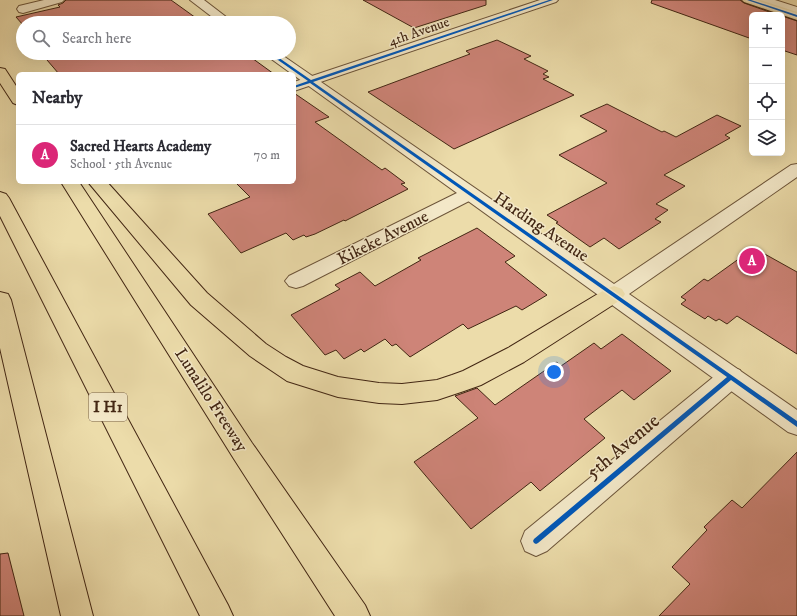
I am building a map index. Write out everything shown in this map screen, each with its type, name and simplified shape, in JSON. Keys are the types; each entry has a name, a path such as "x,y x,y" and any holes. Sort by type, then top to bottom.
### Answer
{"main road":[{"path":"748,0 797,16"},
{"path":"775,0 797,7"},
{"path":"3,76 16,92"},
{"path":"3,76 16,97"},
{"name":"Lunalilo Freeway","path":"71,184 243,451 354,616"},
{"path":"99,184 199,299 258,350 296,374 338,387 379,393 402,394 437,390 455,384 472,378 516,355 614,294"},
{"name":"I H1","path":"0,198 217,616"},
{"path":"0,300 77,616"}],"street":[{"path":"23,9 58,0"},
{"path":"196,0 218,16"},
{"name":"4th Avenue","path":"302,84 552,0"},
{"path":"763,0 797,11"},
{"name":"Harding Avenue","path":"277,60 290,72"},
{"name":"Harding Avenue","path":"302,84 469,194 614,294 797,424"},
{"path":"614,294 797,169"},
{"name":"Kikeke Avenue","path":"296,281 469,194"},
{"name":"5th Avenue","path":"536,541 731,377"}],"building":[{"path":"66,0 171,0 193,16 20,16 60,7 58,5"},
{"path":"363,0 486,0 486,5 414,28"},
{"path":"652,0 740,0 744,3 770,12 749,12 749,38 651,3"},
{"path":"785,17 797,21 797,55 785,51"},
{"path":"497,40 531,56 524,59 548,71 543,74 549,77 543,79 574,95 454,149 368,92 470,54 466,51"},
{"path":"47,60 255,60 271,72 57,72"},
{"path":"296,94 329,117 315,122 382,170 385,168 405,183 401,184 408,189 345,221 344,220 315,234 306,237 304,235 293,240 286,233 241,253 208,214 250,197 237,184 296,184"},
{"path":"607,104 662,132 664,131 676,137 717,115 741,126 725,135 730,138 664,175 685,186 656,204 668,210 655,219 661,222 619,249 604,238 590,247 547,215 607,183 559,155 607,131 580,116"},
{"path":"477,228 515,256 505,262 547,295 522,310 516,306 468,329 463,324 410,357 396,344 392,346 385,339 364,352 361,349 344,359 336,350 325,355 291,315 340,289 335,285 360,272 375,286 421,260 418,258"},
{"path":"754,248 797,272 797,354 737,316 727,324 719,319 716,321 708,316 705,319 681,304 686,300 681,297 704,279 708,281"},
{"path":"622,334 671,371 634,400 622,390 584,419 605,438 540,491 531,482 471,529 414,462 478,418 455,396 477,388 495,405 557,362 561,366 594,343 601,349"},
{"path":"797,452 797,616 659,616 690,584 672,567 707,530 704,527 732,500 742,508"},
{"path":"8,553 24,616 0,616 0,554"}],"cycle path":[{"path":"296,86 552,0"},
{"path":"748,0 797,16"},
{"path":"280,60 797,424"},
{"path":"536,541 731,377"}],"place":[{"name":"Sacred Hearts Academy","path":"752,261"}]}
